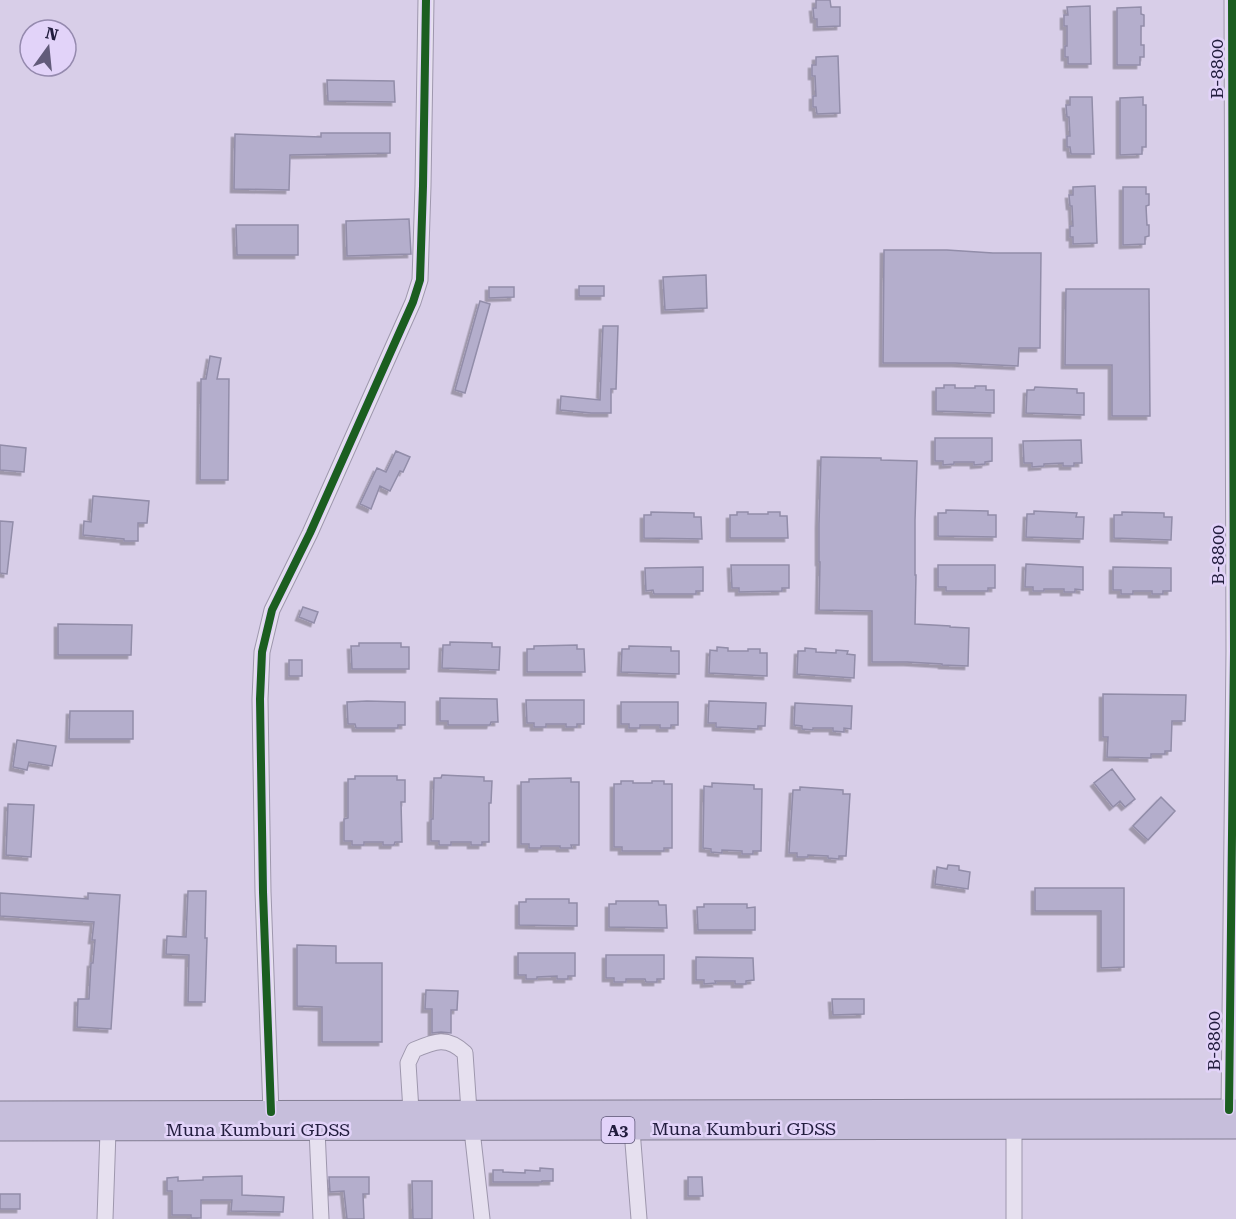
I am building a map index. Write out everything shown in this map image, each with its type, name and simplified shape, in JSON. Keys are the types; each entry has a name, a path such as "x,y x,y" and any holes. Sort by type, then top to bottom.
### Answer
{"highway":[{"name":"Muna Kumburi GDSS","path":"0,1112 411,1111 470,1121 632,1130 1014,1128 1234,1116"},
{"name":"Muna Kumburi GDSS","path":"0,1130 317,1130 470,1121 1234,1116"}],"street":[{"path":"271,1112 263,892 260,699 262,652 272,610 310,533 413,302 420,280 426,0"},
{"name":"B-8800","path":"1232,0 1234,1116"},
{"path":"411,1111 408,1063 414,1050 433,1042 455,1043 465,1053 470,1121 482,1219"},
{"path":"1014,1128 1014,1219"},
{"path":"317,1130 321,1219"},
{"path":"632,1130 639,1219"},
{"path":"105,1219 108,1131"}],"building":[{"path":"816,0 830,0 831,7 840,7 840,26 817,27 813,8 816,8"},
{"path":"1090,6 1091,64 1068,64 1068,57 1065,57 1067,26 1064,26 1064,15 1068,15 1067,7"},
{"path":"1141,7 1141,14 1144,15 1144,26 1141,26 1141,45 1144,45 1144,57 1140,57 1140,65 1117,65 1117,8"},
{"path":"838,56 840,113 817,114 816,107 813,107 813,96 816,96 812,65 816,65 816,57"},
{"path":"327,80 394,81 395,102 328,101"},
{"path":"1070,97 1092,97 1094,154 1071,154 1070,147 1067,147 1067,136 1070,136 1066,105 1070,105"},
{"path":"1143,97 1143,105 1146,105 1146,147 1142,147 1142,154 1120,155 1120,98"},
{"path":"321,133 390,133 390,153 290,155 289,190 234,189 235,134 321,137"},
{"path":"1095,186 1097,243 1073,244 1073,237 1070,237 1070,226 1073,226 1069,195 1073,195 1073,187"},
{"path":"1123,187 1146,187 1146,194 1149,194 1149,205 1146,206 1149,236 1145,237 1145,244 1123,245"},
{"path":"409,219 411,254 347,256 346,221"},
{"path":"236,225 298,225 298,255 237,255"},
{"path":"884,250 1041,253 1040,348 1019,348 1018,366 883,363"},
{"path":"706,275 707,308 665,310 663,277"},
{"path":"579,286 604,286 604,296 579,296"},
{"path":"489,287 514,287 514,297 489,298"},
{"path":"1066,289 1149,289 1150,416 1112,416 1112,365 1065,365"},
{"path":"480,301 490,304 465,393 455,390"},
{"path":"603,326 618,326 616,389 611,389 611,413 560,410 561,396 600,400"},
{"path":"210,356 221,358 217,379 229,379 228,480 200,480 201,379 206,379"},
{"path":"944,385 955,385 955,388 986,386 986,390 994,390 994,413 936,411 936,388 944,388"},
{"path":"1035,387 1077,389 1077,393 1084,393 1084,415 1026,413 1027,390 1034,390"},
{"path":"935,438 992,438 992,461 974,465 974,462 954,462 954,464 943,465 943,461 935,461"},
{"path":"1081,440 1082,463 1074,463 1074,466 1063,466 1063,463 1032,467 1032,463 1024,463 1023,441"},
{"path":"0,445 26,448 24,472 0,470"},
{"path":"396,451 410,457 403,472 400,471 390,491 380,486 371,509 360,504 377,468 386,472"},
{"path":"821,457 917,461 915,624 969,628 968,666 872,662 872,611 819,610"},
{"path":"93,496 149,501 147,523 138,523 138,541 83,535 84,521 91,522"},
{"path":"946,510 988,511 988,515 996,515 996,537 938,536 938,513 946,513"},
{"path":"1034,511 1077,513 1076,517 1084,517 1083,539 1026,537 1027,514 1034,514"},
{"path":"651,512 694,513 694,517 701,517 702,539 644,538 644,515 651,515"},
{"path":"737,512 768,514 768,512 780,512 780,516 787,516 788,538 730,538 730,515 737,515"},
{"path":"1122,512 1164,513 1164,517 1172,517 1171,540 1114,538 1114,515 1122,515"},
{"path":"0,521 13,522 7,574 0,573"},
{"path":"1026,564 1083,567 1083,590 1075,589 1075,592 1064,592 1064,589 1033,591 1033,587 1025,587"},
{"path":"731,565 789,565 789,588 782,588 782,591 739,592 739,588 732,588"},
{"path":"938,565 995,565 995,588 988,588 988,591 946,591 946,587 938,587"},
{"path":"703,567 703,591 696,591 696,594 654,594 653,590 646,591 645,568"},
{"path":"1113,567 1171,568 1171,591 1163,591 1163,594 1152,594 1152,591 1133,591 1133,594 1121,594 1121,590 1113,590"},
{"path":"303,607 318,612 314,623 299,617"},
{"path":"58,624 132,625 131,655 58,655"},
{"path":"450,642 492,643 492,647 500,647 499,670 442,668 443,645 450,645"},
{"path":"359,643 401,643 401,647 409,647 409,669 352,669 351,646 359,646"},
{"path":"577,645 577,649 584,649 585,672 527,672 527,649 534,649 534,646"},
{"path":"629,646 671,647 671,651 679,651 679,674 621,672 622,649 629,649"},
{"path":"717,647 728,648 728,651 760,649 760,653 767,653 767,676 709,673 710,650 717,651"},
{"path":"805,648 816,649 816,652 848,651 847,654 855,655 854,678 797,674 798,651 805,651"},
{"path":"289,660 302,660 302,676 289,676"},
{"path":"1103,694 1186,695 1185,721 1172,721 1171,751 1165,751 1165,754 1151,754 1151,758 1107,757 1108,737 1103,737"},
{"path":"440,698 497,699 498,722 491,722 490,725 448,725 448,721 440,721"},
{"path":"526,700 584,700 584,724 577,724 577,727 566,727 566,724 546,724 546,727 534,727 534,723 527,723"},
{"path":"709,701 766,703 765,726 758,726 758,729 716,727 716,723 708,723"},
{"path":"347,702 405,702 405,725 398,725 398,728 356,728 355,724 348,724"},
{"path":"621,702 678,702 678,725 671,725 671,728 660,728 660,725 640,725 640,728 629,728 629,724 621,724"},
{"path":"795,703 852,706 851,729 844,728 844,732 833,731 833,728 802,729 802,726 794,725"},
{"path":"70,711 133,711 133,739 69,739"},
{"path":"17,740 56,746 52,766 29,762 27,770 13,767"},
{"path":"1112,769 1135,799 1125,807 1120,801 1113,807 1094,783"},
{"path":"442,775 484,777 484,781 492,781 491,803 489,803 489,842 482,842 482,845 471,845 471,842 451,842 451,845 439,845 439,841 431,841 434,778 441,778"},
{"path":"355,776 397,776 397,780 405,780 405,802 401,802 402,842 395,842 394,845 383,845 383,842 364,842 364,845 352,845 352,841 344,841 344,819 348,818 348,779 355,779"},
{"path":"571,778 571,782 579,782 579,845 571,845 572,848 541,846 541,848 529,848 529,844 521,844 521,782 529,782 529,779"},
{"path":"621,781 652,783 652,781 664,781 664,784 672,784 672,848 664,848 664,851 622,851 622,847 614,847 614,784 621,784"},
{"path":"712,783 754,785 754,789 762,789 761,851 742,854 742,851 722,850 722,853 711,852 711,849 703,848 704,786 712,787"},
{"path":"800,787 843,790 843,794 850,794 846,856 839,856 839,859 808,855 808,857 797,857 797,853 789,853 793,790 800,790"},
{"path":"1161,797 1175,811 1148,840 1133,826"},
{"path":"8,804 34,805 31,857 6,855"},
{"path":"948,865 959,866 959,870 970,872 968,889 935,884 937,867 947,869"},
{"path":"1035,888 1124,888 1124,967 1101,968 1101,911 1035,911"},
{"path":"188,891 206,891 205,1002 188,1002 189,955 166,954 167,936 186,937"},
{"path":"0,893 88,899 88,893 120,895 111,1029 77,1027 78,999 89,999 95,940 92,940 94,922 0,916"},
{"path":"526,899 569,899 569,903 577,903 577,926 519,925 519,902 526,902"},
{"path":"616,901 658,901 659,905 666,905 667,928 609,927 609,904 616,904"},
{"path":"704,904 747,904 747,908 755,907 755,930 698,930 697,907 704,907"},
{"path":"297,945 336,946 336,963 382,963 382,1042 322,1042 322,1007 297,1006"},
{"path":"518,953 575,953 575,976 568,976 568,979 557,979 557,976 526,979 526,975 518,975"},
{"path":"606,955 664,955 664,979 657,979 657,982 646,982 645,979 626,979 626,982 614,982 614,978 606,978"},
{"path":"696,957 753,958 754,980 746,981 746,984 735,984 735,981 715,981 716,983 704,984 704,980 696,980"},
{"path":"426,990 458,991 457,1010 451,1010 451,1033 432,1033 432,1009 425,1009"},
{"path":"832,999 864,999 864,1014 833,1015"},
{"path":"540,1168 553,1169 553,1181 493,1182 493,1170 525,1173 525,1170 540,1171"},
{"path":"242,1176 242,1195 284,1197 283,1212 231,1211 232,1200 201,1200 201,1218 191,1218 191,1215 172,1215 172,1191 167,1191 167,1178 178,1177 178,1181 203,1180 203,1177"},
{"path":"329,1177 369,1177 369,1194 363,1194 364,1219 347,1219 344,1191 330,1192"},
{"path":"688,1177 702,1177 703,1196 688,1196"},
{"path":"412,1181 432,1181 432,1219 413,1219"},
{"path":"0,1194 20,1194 20,1209 0,1209"}],"cycle path":[{"path":"271,1112 263,892 260,699 262,652 272,610 310,533 413,302 420,280 426,0"},
{"path":"1229,1110 1234,651 1232,0"}]}
